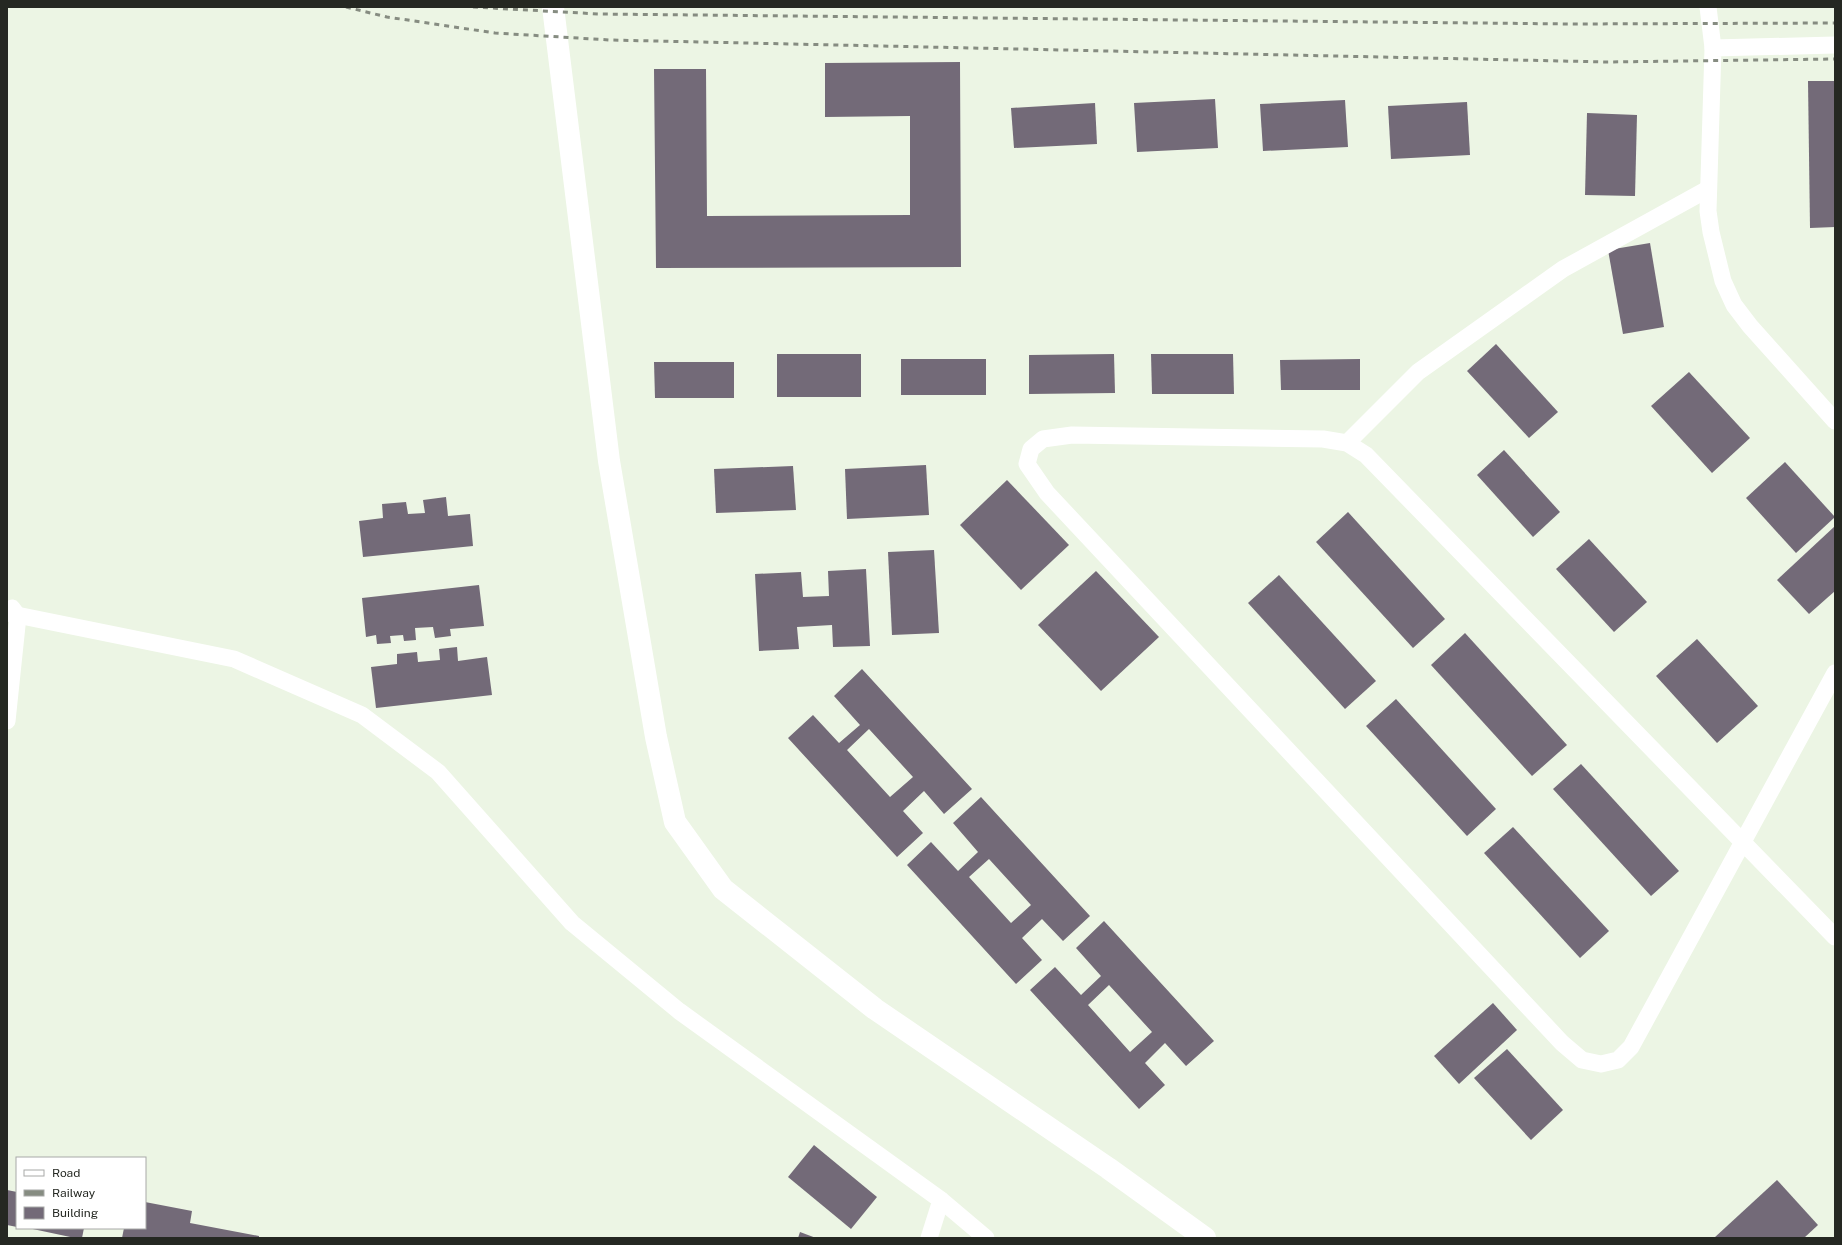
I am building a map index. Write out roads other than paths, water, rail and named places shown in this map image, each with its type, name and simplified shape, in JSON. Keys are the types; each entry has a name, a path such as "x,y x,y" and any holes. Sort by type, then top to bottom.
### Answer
{"street":[{"path":"553,7 609,461 656,737 676,822 722,889 875,1008 1108,1168 1205,1238"}],"lane":[{"path":"1708,7 1713,48 1708,212 1711,232 1724,281 1734,305 1750,326 1835,421"},
{"path":"1713,48 1835,45"},
{"path":"1347,444 1418,372 1563,269 1708,190"},
{"path":"1835,673 1742,841 1631,1047 1618,1060 1601,1064 1582,1060 1562,1043 1047,493 1027,464 1031,449 1043,439 1072,436 1323,439 1347,444 1366,455 1742,841 1835,937"},
{"path":"7,601 12,614 7,721"},
{"path":"12,614 234,659 362,715 438,772 572,923 679,1011 941,1200 986,1238"},
{"path":"930,1238 941,1200"}],"railway":[{"path":"346,7 387,17 495,33 610,40 1607,62 1835,59"},
{"path":"473,7 599,14 1574,24 1835,23"}]}
